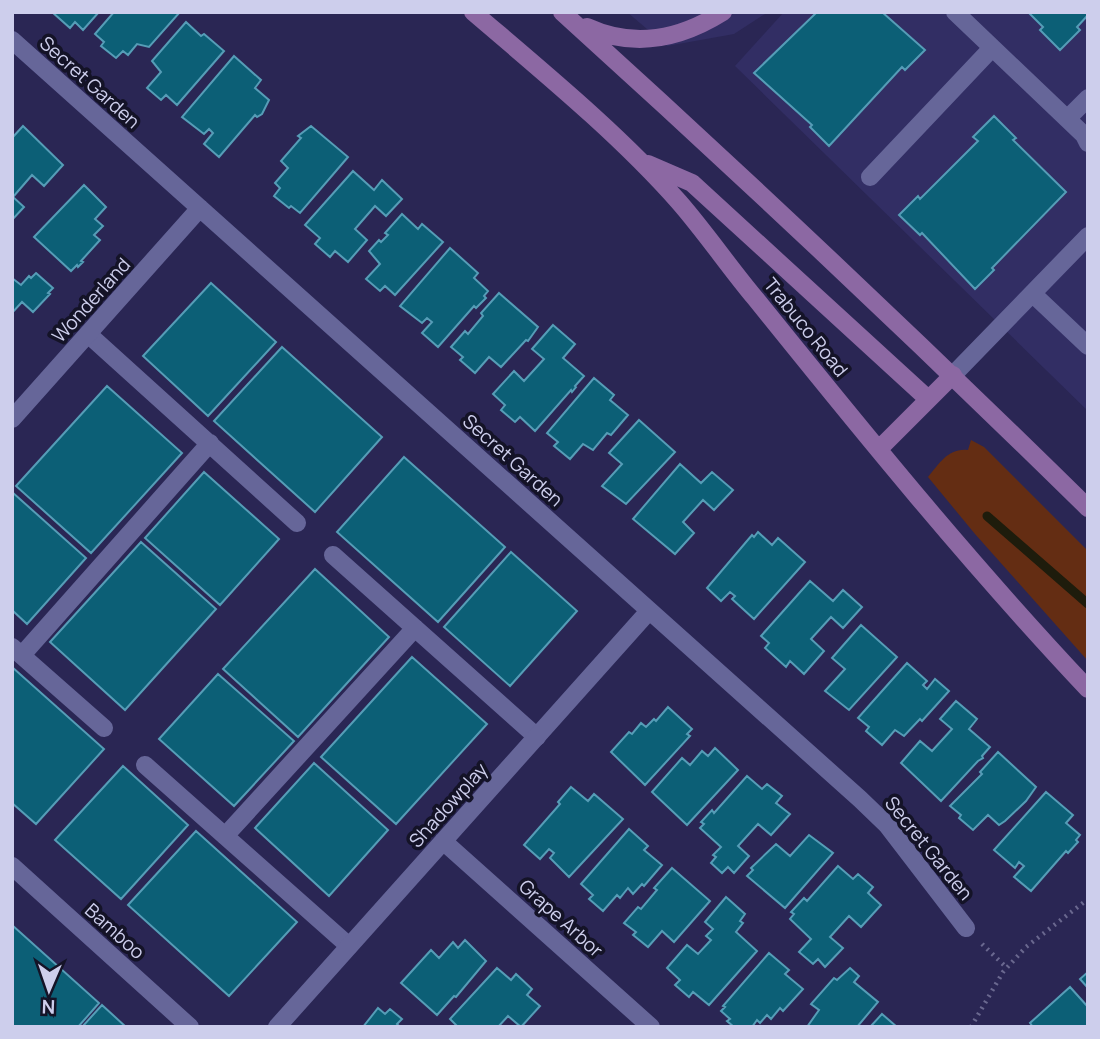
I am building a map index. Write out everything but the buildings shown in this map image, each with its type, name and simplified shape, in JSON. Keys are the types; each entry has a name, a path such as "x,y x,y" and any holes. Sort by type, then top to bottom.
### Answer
{"main road":[{"name":"Trabuco Road","path":"473,12 547,76 679,202 755,298 1020,617 1088,689"},
{"path":"566,16 608,37 647,40 711,20 723,12"},
{"path":"566,16 953,375 1088,508"},
{"path":"638,160 692,183 928,399"},
{"path":"880,449 953,375"}],"street":[{"path":"955,12 1084,135 1088,143"},
{"name":"Secret Garden","path":"12,40 887,825 967,928"},
{"path":"870,177 992,48"},
{"path":"1067,119 1088,98"},
{"name":"Wonderland","path":"12,419 200,208"},
{"path":"953,375 1088,236"},
{"path":"1033,294 1088,346"},
{"path":"88,334 298,523"},
{"path":"104,728 17,651 209,443"},
{"path":"333,555 537,737"},
{"name":"Shadowplay","path":"277,1027 649,611"},
{"path":"225,836 415,628"},
{"path":"145,765 349,946"},
{"name":"Grape Arbor","path":"443,841 651,1027"},
{"name":"Bamboo","path":"12,866 190,1027"}],"path":[{"path":"971,1027 1007,968 1026,947 1088,899"},
{"path":"1000,960 1007,968"}],"shaded area":[{"path":"627,12 768,12 734,34 667,46"},
{"path":"784,12 1088,12 1088,411 735,66"},
{"path":"971,440 984,447 1088,551 1088,661 928,477 950,454 968,450"}],"waterway":[{"path":"987,516 1088,604"}]}
